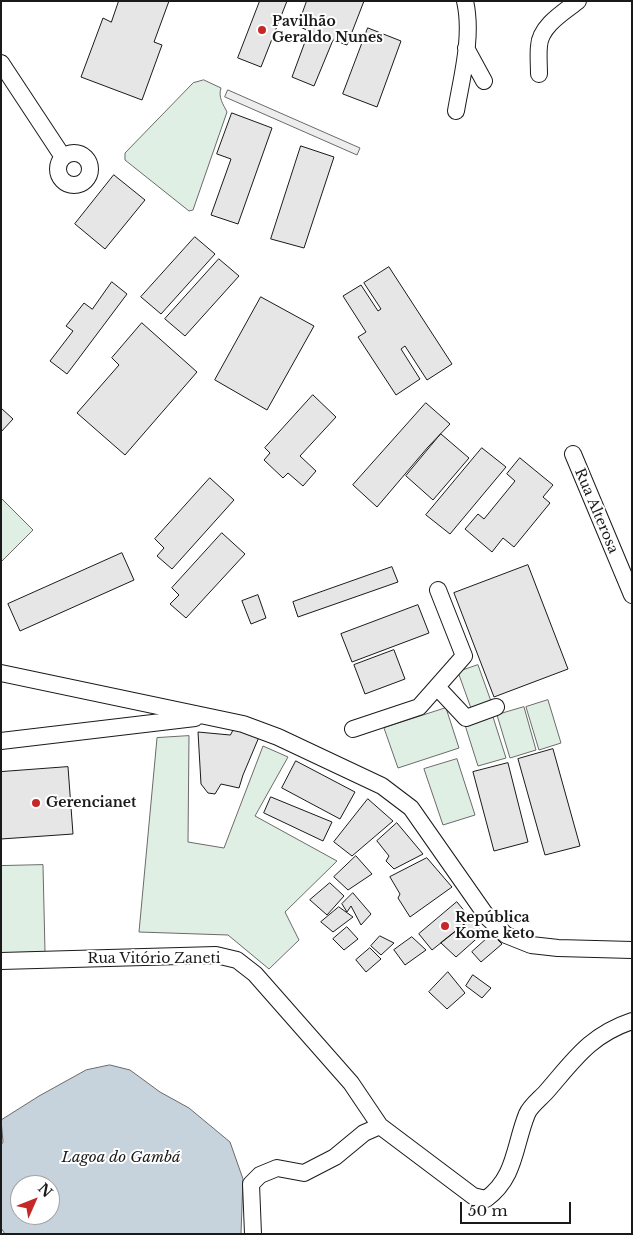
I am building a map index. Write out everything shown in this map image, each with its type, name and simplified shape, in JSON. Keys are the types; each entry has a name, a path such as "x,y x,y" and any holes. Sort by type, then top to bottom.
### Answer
{"street":[{"path":"456,111 466,48 468,22 465,1"},
{"path":"540,74 538,46 541,37 558,16 578,1"},
{"path":"466,48 484,80"},
{"path":"1,63 63,157"},
{"name":"Rua Alterosa","path":"572,454 632,595"},
{"path":"353,729 420,707 464,656 438,590"},
{"path":"4,675 243,724 278,737 382,786 411,808 488,918 506,935 531,946 632,950"},
{"path":"437,687 466,718 496,707"},
{"path":"1,741 209,717"},
{"name":"Rua Vitório Zaneti","path":"1,961 216,956 237,960 255,974 351,1083 380,1126 473,1196 486,1199 497,1190 512,1166 527,1112 574,1059 603,1033 632,1021"},
{"path":"253,1234 251,1184 260,1175 276,1168 304,1173 335,1157 364,1134 380,1126"}],"green space":[{"path":"204,80 221,88 221,97 227,112 193,210 189,211 125,160 125,153 193,83"},
{"path":"1,498 33,530 1,562"},
{"path":"478,665 492,704 472,711 458,672"},
{"path":"548,700 561,743 539,750 526,707"},
{"path":"524,707 536,750 510,758 497,715"},
{"path":"446,708 459,748 398,768 384,728"},
{"path":"493,717 506,758 478,766 465,725"},
{"path":"189,736 188,842 224,848 263,746 288,757 255,816 337,861 285,912 299,940 269,969 228,935 139,932 157,738"},
{"path":"457,759 475,815 443,825 424,769"},
{"path":"43,865 45,952 1,953 1,866"}],"shaded area":[{"path":"228,90 360,148 357,155 225,97"}],"water":[{"name":"Lagoa do Gambá","path":"110,1065 130,1070 160,1092 189,1108 230,1142 243,1179 241,1234 5,1234 1,1228 1,1145 3,1142 1,1120 86,1070"}],"building":[{"path":"119,1 169,1 154,42 162,45 142,100 81,77 103,18 111,22"},
{"name":"Pavilhão Geraldo Nunes","path":"260,1 287,1 261,67 238,58"},
{"path":"307,1 364,1 347,45 333,40 314,86 292,77 309,31 298,26"},
{"path":"368,28 401,41 377,107 343,94"},
{"path":"232,113 272,128 238,224 211,215 231,159 217,154"},
{"path":"301,146 334,157 304,248 271,239"},
{"path":"114,175 145,200 105,249 75,224"},
{"path":"195,237 215,254 161,314 141,297"},
{"path":"219,259 239,276 185,336 165,319"},
{"path":"389,267 452,364 427,380 405,346 401,349 420,379 396,395 358,337 366,332 343,296 361,285 378,311 381,309 364,283"},
{"path":"112,282 127,294 67,374 50,361 73,331 66,326 84,303 92,309"},
{"path":"261,297 314,326 267,410 215,380"},
{"path":"142,323 197,372 125,455 77,413 119,365 112,358"},
{"path":"313,395 336,417 300,456 316,471 303,486 288,473 283,478 264,460 270,453 265,448"},
{"path":"426,403 450,424 377,507 353,485"},
{"path":"1,408 13,419 1,432"},
{"path":"441,434 469,458 433,500 406,476"},
{"path":"482,448 506,467 450,534 426,515"},
{"path":"520,458 553,485 543,497 550,503 514,547 503,538 492,552 465,529 478,514 484,519 515,481 507,474"},
{"path":"210,478 234,500 172,569 157,556 164,548 155,539"},
{"path":"222,533 245,554 186,618 170,604 179,595 172,588"},
{"path":"122,553 134,580 20,631 8,604"},
{"path":"528,565 568,669 494,697 454,593"},
{"path":"392,567 398,582 298,617 293,602"},
{"path":"258,595 266,618 251,624 242,601"},
{"path":"418,605 429,633 352,662 341,634"},
{"path":"394,650 405,679 365,694 354,665"},
{"path":"234,729 259,737 239,788 221,784 215,794 208,793 201,784 198,732 230,735"},
{"path":"553,749 580,846 545,855 518,759"},
{"path":"296,761 355,792 340,819 282,788"},
{"path":"508,763 528,842 494,851 473,772"},
{"name":"Gerencianet","path":"68,767 73,834 1,839 1,772"},
{"path":"271,797 332,822 323,841 264,813"},
{"path":"368,799 393,821 352,856 334,842"},
{"path":"397,823 423,854 394,869 386,861 389,856 377,841"},
{"path":"356,856 372,874 348,890 334,877"},
{"path":"427,858 452,887 410,917 398,898 400,894 390,877"},
{"path":"330,883 344,896 327,915 310,900"},
{"path":"353,893 371,914 361,925 351,906 347,912 342,904"},
{"name":"República Kome keto","path":"457,902 471,919 432,950 419,934"},
{"path":"339,907 353,917 333,932 321,922"},
{"path":"471,919 483,933 456,957 441,943"},
{"path":"347,927 358,939 344,950 333,939"},
{"path":"492,934 502,944 481,962 472,952"},
{"path":"380,936 394,943 381,955 371,946"},
{"path":"412,937 426,950 405,965 394,950"},
{"path":"370,948 381,959 366,972 356,960"},
{"path":"448,972 465,993 447,1009 429,992"},
{"path":"473,975 491,988 482,998 466,986"}],"place":[{"name":"Pavilhão Geraldo Nunes","path":"262,30"},
{"name":"Gerencianet","path":"36,803"},
{"name":"República Kome keto","path":"445,926"}]}
